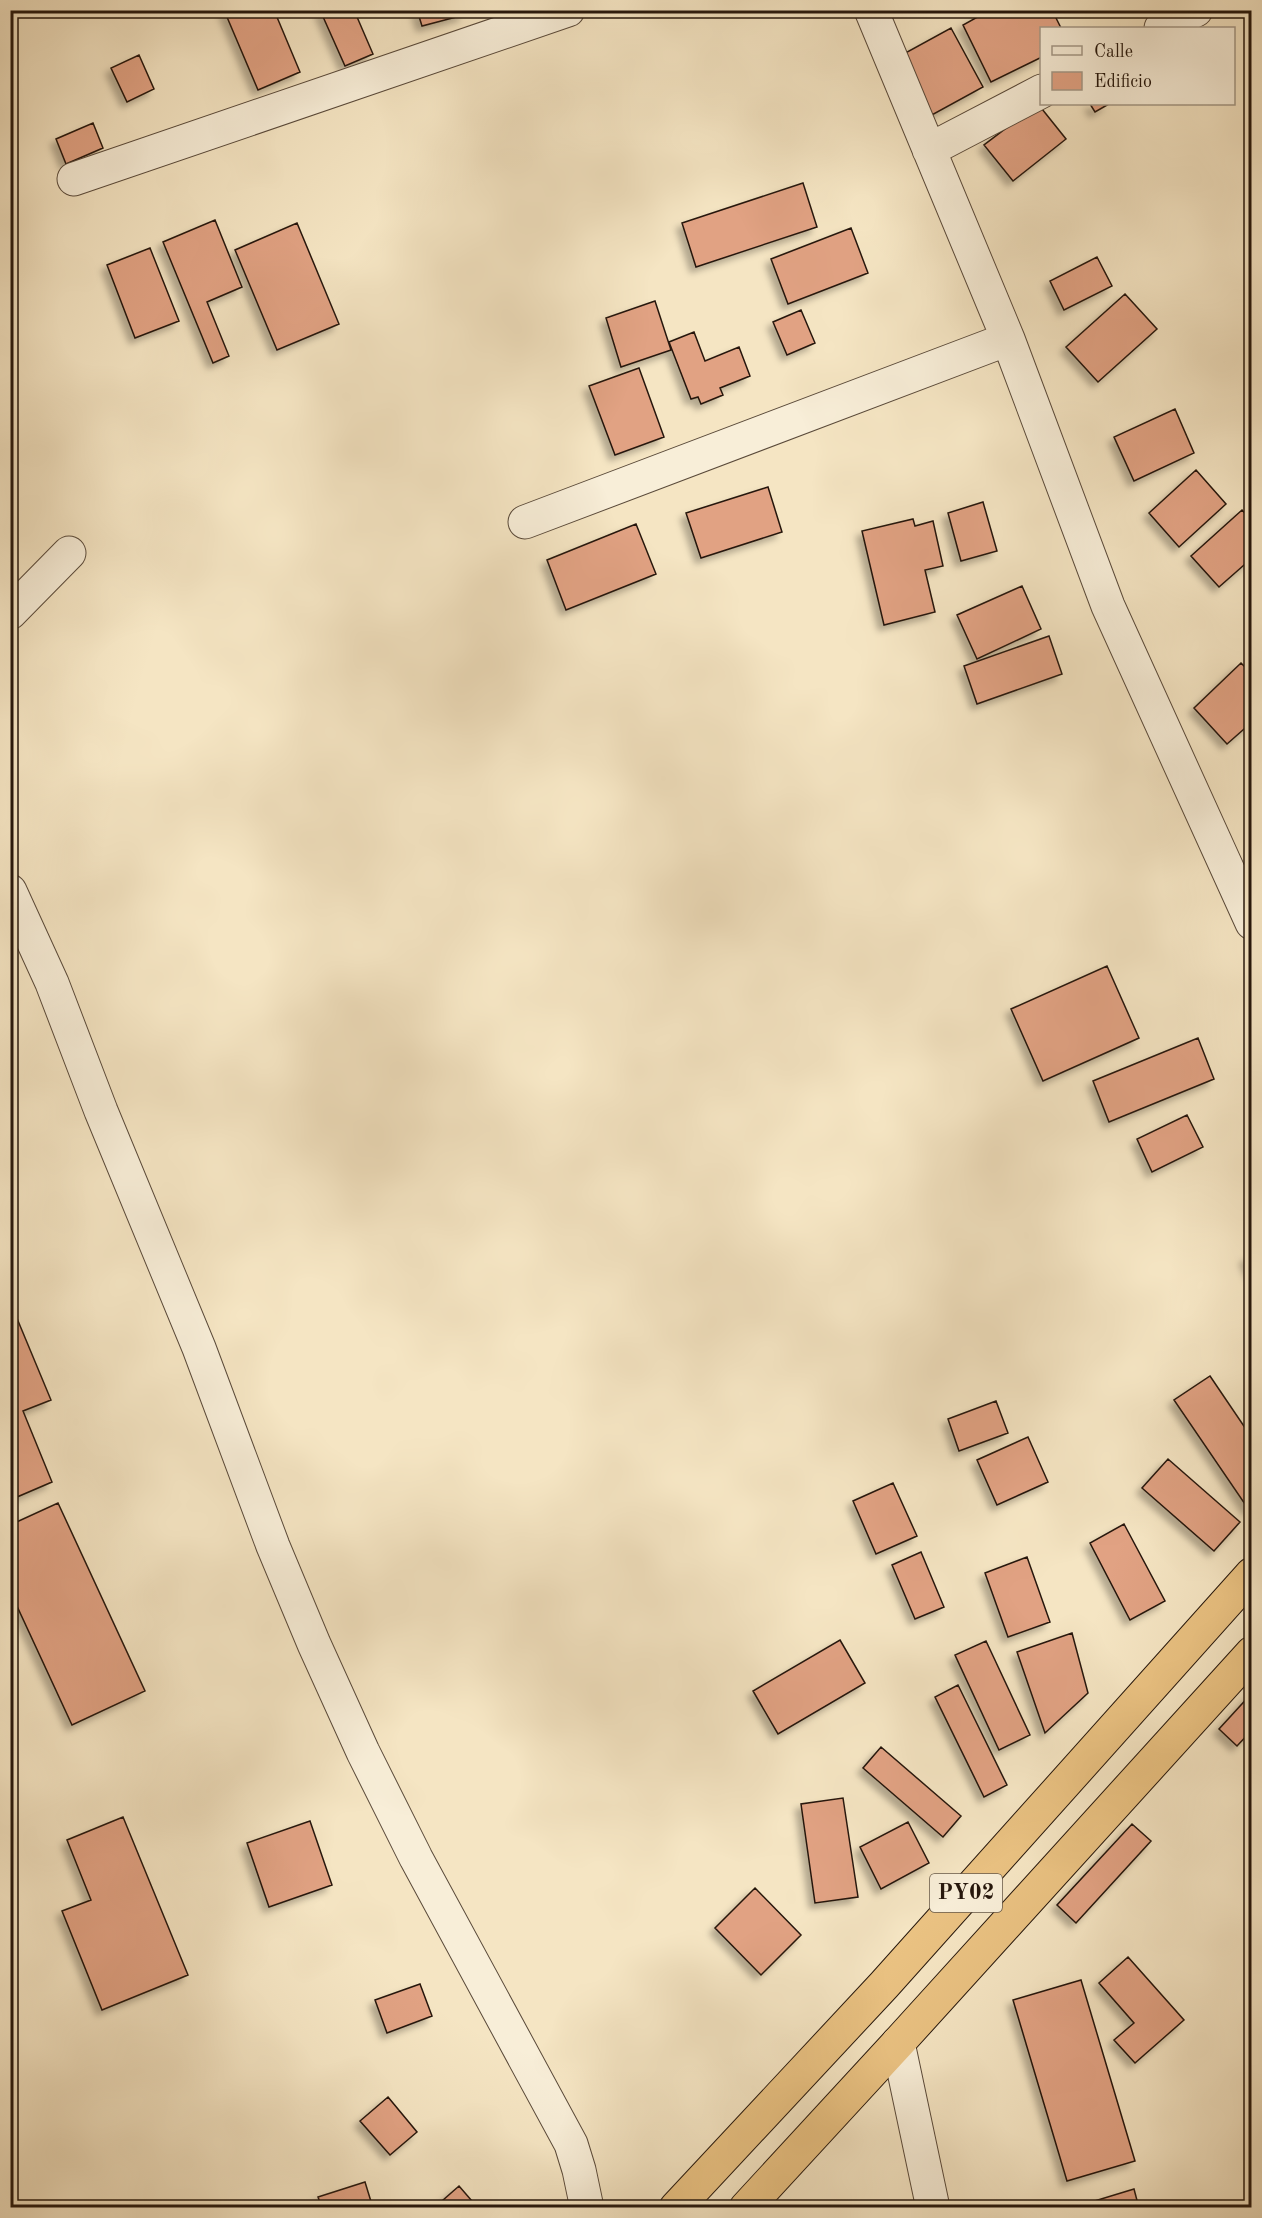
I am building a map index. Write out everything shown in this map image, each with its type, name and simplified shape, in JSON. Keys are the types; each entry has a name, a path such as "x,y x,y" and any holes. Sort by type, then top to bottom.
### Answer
{"highway":[{"name":"PY02","path":"676,2208 892,1976 1251,1574"},
{"name":"PY02","path":"746,2208 1251,1653"}],"street":[{"path":"74,179 568,10"},
{"path":"871,10 1008,339 1108,606 1251,923"},
{"path":"1163,27 1196,10"},
{"path":"929,150 1040,92"},
{"path":"525,522 1008,339"},
{"path":"10,613 69,553"},
{"path":"10,891 52,983 101,1111 200,1348 260,1514 314,1644 363,1752 416,1858 571,2144 587,2208"},
{"path":"898,2043 933,2208"}],"building":[{"path":"224,10 274,10 300,72 258,90"},
{"path":"320,10 354,10 373,54 345,66"},
{"path":"417,10 463,10 464,15 422,26"},
{"path":"990,10 1052,10 1060,27 1040,27 1040,58 991,82 963,25"},
{"path":"951,28 983,87 930,116 898,57"},
{"path":"139,55 154,89 127,102 111,68"},
{"path":"1038,104 1066,139 1013,181 984,145"},
{"path":"1091,105 1107,105 1095,112"},
{"path":"93,123 103,148 66,164 56,139"},
{"path":"803,183 817,227 696,267 682,223"},
{"path":"215,220 242,287 207,302 229,356 213,363 163,242"},
{"path":"297,223 339,324 277,350 235,250"},
{"path":"851,228 868,273 788,304 771,259"},
{"path":"150,248 179,321 135,338 107,265"},
{"path":"1097,257 1112,286 1064,310 1050,281"},
{"path":"1125,294 1157,329 1098,382 1066,347"},
{"path":"655,301 671,350 621,367 606,318"},
{"path":"801,310 815,343 787,355 773,322"},
{"path":"694,332 705,361 739,347 750,376 720,388 723,395 701,404 698,397 691,399 669,342"},
{"path":"639,368 664,437 615,455 589,386"},
{"path":"1175,409 1194,453 1134,481 1114,437"},
{"path":"1196,470 1226,504 1179,547 1149,513"},
{"path":"768,487 782,532 701,558 686,513"},
{"path":"983,502 997,551 961,561 948,513"},
{"path":"1242,510 1252,521 1252,558 1219,587 1191,556"},
{"path":"913,519 915,526 933,521 943,566 925,570 935,612 884,625 862,531"},
{"path":"636,524 656,574 566,610 547,560"},
{"path":"1022,586 1041,629 977,659 957,615"},
{"path":"1049,636 1062,674 977,704 964,666"},
{"path":"1241,663 1252,674 1252,722 1227,744 1194,708"},
{"path":"1107,966 1139,1038 1043,1081 1011,1009"},
{"path":"1198,1038 1214,1079 1109,1122 1093,1081"},
{"path":"1187,1115 1203,1147 1152,1172 1137,1139"},
{"path":"1252,1255 1252,1275 1245,1258"},
{"path":"16,1316 51,1400 23,1411 52,1482 10,1500 10,1318"},
{"path":"1210,1376 1252,1438 1252,1508 1249,1510 1174,1400"},
{"path":"996,1401 1008,1433 959,1451 948,1419"},
{"path":"1028,1437 1048,1482 997,1505 977,1460"},
{"path":"1168,1459 1240,1522 1214,1551 1142,1488"},
{"path":"893,1483 917,1536 876,1554 853,1501"},
{"path":"58,1503 145,1691 72,1725 10,1591 10,1525"},
{"path":"1124,1524 1165,1601 1130,1620 1090,1543"},
{"path":"921,1552 944,1607 915,1619 892,1565"},
{"path":"1027,1557 1050,1622 1008,1637 985,1573"},
{"path":"1072,1633 1088,1693 1045,1733 1017,1652"},
{"path":"840,1640 865,1683 778,1734 753,1691"},
{"path":"986,1641 1030,1735 999,1750 955,1655"},
{"path":"958,1685 1007,1785 984,1797 935,1697"},
{"path":"1252,1693 1252,1730 1237,1746 1219,1729"},
{"path":"881,1747 961,1816 943,1837 863,1768"},
{"path":"843,1798 858,1897 815,1903 801,1804"},
{"path":"123,1817 188,1975 102,2010 62,1911 91,1900 67,1840"},
{"path":"310,1821 332,1885 269,1907 247,1843"},
{"path":"908,1822 929,1863 881,1889 860,1847"},
{"path":"1132,1824 1151,1841 1076,1923 1057,1905"},
{"path":"755,1888 801,1935 761,1975 715,1928"},
{"path":"1128,1957 1184,2020 1135,2063 1114,2040 1134,2023 1099,1983"},
{"path":"1081,1980 1135,2161 1067,2181 1013,2000"},
{"path":"420,1984 432,2016 387,2033 375,2000"},
{"path":"388,2097 417,2132 390,2155 360,2121"},
{"path":"365,2182 373,2208 322,2208 318,2197"},
{"path":"459,2186 478,2208 434,2208"},
{"path":"1134,2189 1139,2208 1078,2208 1078,2206"}]}
